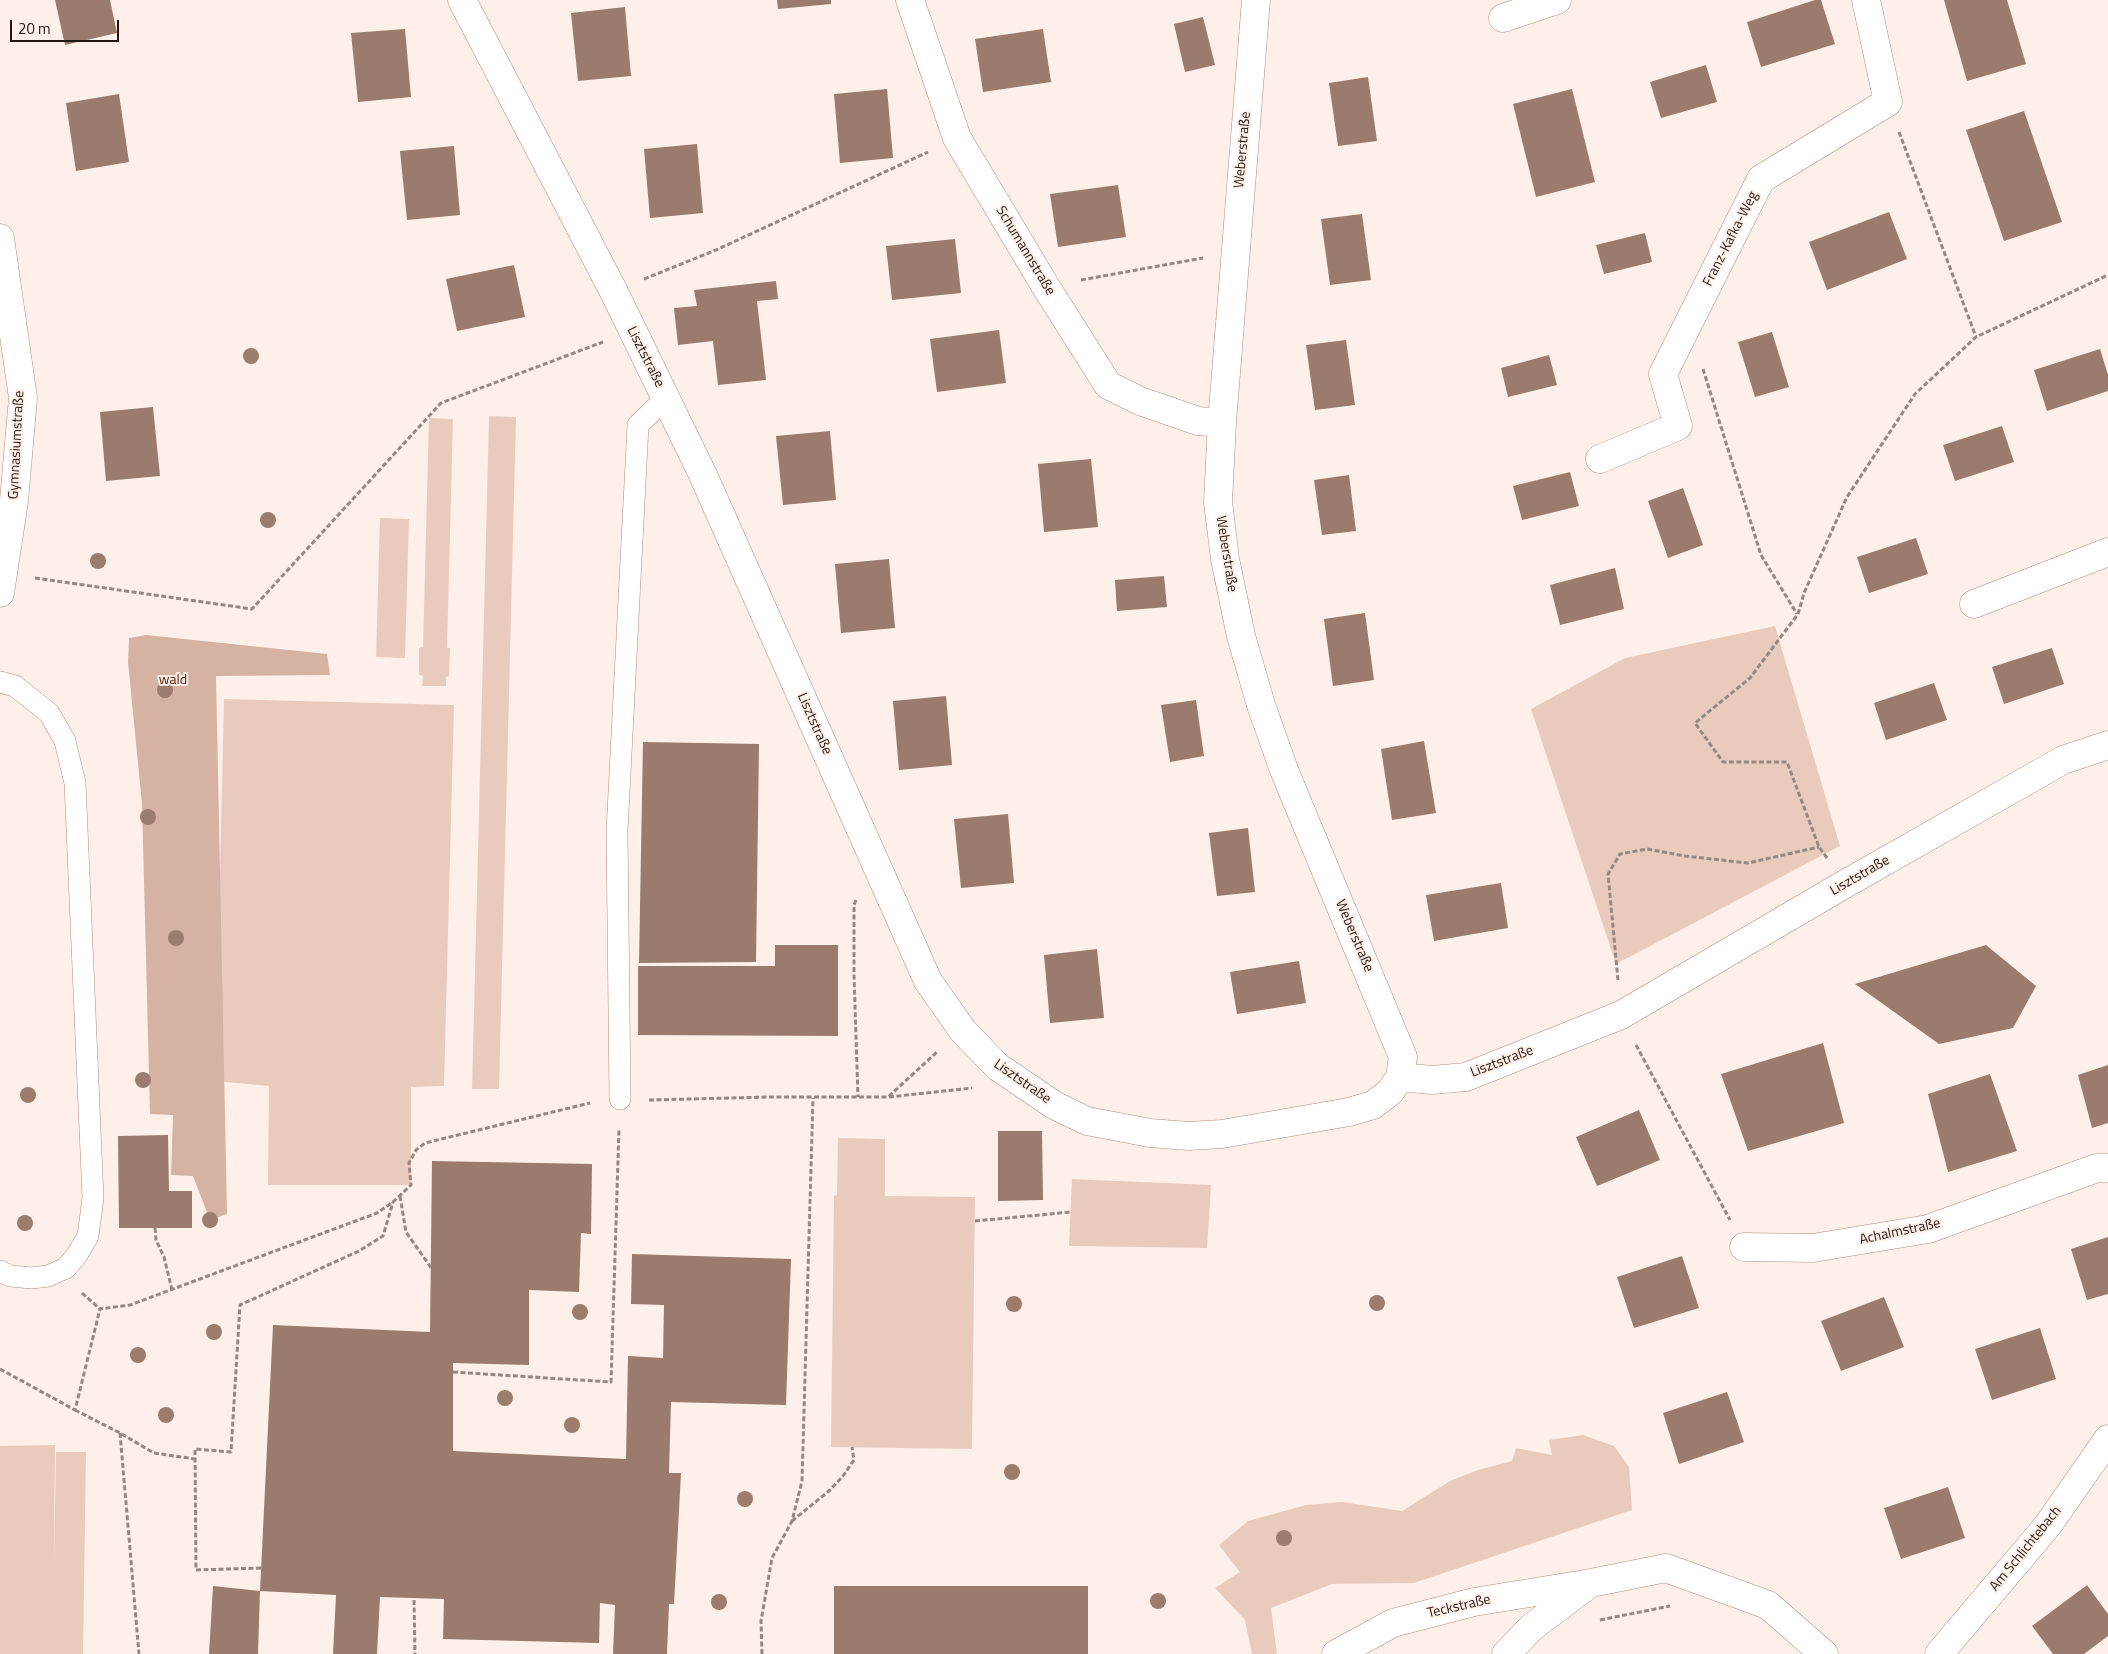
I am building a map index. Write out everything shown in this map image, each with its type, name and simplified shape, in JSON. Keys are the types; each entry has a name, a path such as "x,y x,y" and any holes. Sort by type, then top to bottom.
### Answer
{"street":[{"name":"Lisztstraße","path":"462,0 614,292 703,475 928,981 963,1031 998,1068 1054,1105 1087,1121 1150,1133 1190,1136 1222,1134 1349,1112 1373,1105 1390,1092 1400,1077 1432,1080 1466,1077 1621,1015 2054,765 2108,745"},
{"name":"Schumannstraße","path":"910,0 957,138 1046,286 1108,384 1140,401 1198,422 1222,423"},
{"name":"Weberstraße","path":"1256,0 1234,253 1222,423 1218,502 1225,559 1241,636 1262,705 1284,770 1398,1038 1403,1057 1400,1077"},
{"path":"1504,18 1556,0"},
{"path":"1866,0 1888,102"},
{"name":"Franz-Kafka-Weg","path":"1600,459 1678,426 1663,374 1761,179 1888,102"},
{"name":"Gymnasiumstraße","path":"0,238 23,398 14,501 1,583"},
{"path":"1974,604 2108,552"},
{"name":"Achalmstraße","path":"1744,1246 1813,1248 1928,1228 2097,1168 2108,1168"},
{"name":"Am Schlichtebach","path":"1939,1654 2048,1525 2108,1439"},
{"name":"Teckstraße","path":"1336,1654 1393,1623 1474,1602 1591,1583 1666,1568 1768,1605 1824,1654"},
{"name":"Teckstraße","path":"1506,1654 1532,1627 1591,1583"}],"lane":[{"path":"620,1099 617,832 638,425 666,398"},
{"path":"0,682 16,686 49,713 65,740 75,783 93,1198 88,1236 77,1255 66,1268 48,1276 32,1278 10,1276 0,1270"}],"path":[{"path":"1888,102 1976,337"},
{"path":"614,292 716,250 957,138"},
{"path":"1046,286 1234,253"},
{"path":"1744,1246 1621,1015 1608,874 1620,854 1647,849 1685,856 1748,863 1819,847 1787,762 1722,762 1695,724 1750,678 1798,614 1804,593 1847,497 1915,394 1976,337 2108,275"},
{"path":"1688,324 1761,555 1798,614"},
{"path":"1,583 252,609 441,403 632,331"},
{"path":"858,1097 854,905 874,858"},
{"path":"888,1097 944,1045 963,1031"},
{"path":"75,1410 100,1309 130,1305 377,1212 394,1202 411,1186 409,1163 416,1150 425,1143 603,1100 888,1097 982,1087 998,1068"},
{"path":"762,1654 761,1621 772,1558 792,1521 802,1481 813,1098"},
{"path":"453,1372 611,1382 620,1099"},
{"path":"400,1195 406,1232 432,1269"},
{"path":"262,1568 196,1570 195,1449 231,1452 240,1305 359,1251 382,1236 394,1202"},
{"path":"975,1221 1070,1212"},
{"path":"155,1228 156,1240 164,1257 172,1290"},
{"path":"0,1369 120,1432 154,1453 195,1459"},
{"path":"120,1432 139,1654"},
{"path":"792,1521 844,1476 854,1460 852,1447"},
{"path":"414,1600 415,1654"},
{"path":"1594,1624 1602,1618 1670,1606 1679,1607"}],"shaded area":[{"path":"489,416 516,417 499,1089 472,1089"},
{"path":"429,418 453,419 447,648 450,648 449,676 446,677 446,686 422,686 423,676 419,675 419,648 423,647"},
{"path":"380,518 409,519 405,658 376,657"},
{"path":"1775,626 1840,846 1616,964 1531,709 1625,658"},
{"path":"224,699 454,705 444,1086 411,1087 411,1185 268,1185 269,1086 215,1081"},
{"path":"838,1138 885,1139 885,1196 975,1197 972,1449 831,1447 834,1196 837,1195"},
{"path":"1072,1179 1211,1185 1207,1248 1069,1246"},
{"path":"1583,1435 1614,1446 1629,1467 1632,1510 1414,1583 1332,1584 1271,1608 1277,1654 1252,1654 1245,1620 1215,1588 1240,1572 1219,1545 1248,1521 1306,1505 1342,1502 1402,1511 1450,1481 1478,1470 1512,1461 1516,1448 1552,1455 1549,1440"},
{"path":"55,1445 54,1563 56,1452 86,1452 83,1654 0,1654 0,1446"}],"green space":[{"name":"wald","path":"146,635 327,654 330,675 216,676 227,1214 210,1220 193,1176 171,1175 173,1115 150,1114 142,804 128,662 129,638"}],"building":[{"path":"55,0 110,0 117,33 65,45"},
{"path":"777,0 831,0 831,4 778,9"},
{"path":"1815,0 1821,0 1835,44 1761,67 1747,22"},
{"path":"1944,0 2007,0 2026,64 1967,81"},
{"path":"625,7 631,76 578,81 571,13"},
{"path":"1203,17 1215,65 1185,72 1174,24"},
{"path":"405,29 411,97 358,102 351,33"},
{"path":"1043,29 1051,82 983,92 975,39"},
{"path":"1706,65 1717,102 1661,118 1650,82"},
{"path":"1368,77 1377,141 1338,146 1329,83"},
{"path":"887,89 893,158 840,163 834,94"},
{"path":"1572,89 1595,182 1536,197 1513,104"},
{"path":"119,94 129,162 76,171 66,103"},
{"path":"2024,111 2062,222 2004,241 1966,130"},
{"path":"697,144 703,213 650,218 644,149"},
{"path":"454,146 460,215 407,220 400,151"},
{"path":"1118,185 1126,237 1058,247 1050,194"},
{"path":"1889,212 1907,259 1827,290 1809,242"},
{"path":"1362,214 1371,280 1330,285 1321,219"},
{"path":"1645,233 1652,262 1604,274 1596,245"},
{"path":"955,239 961,293 892,300 886,246"},
{"path":"514,265 525,317 457,331 446,279"},
{"path":"776,281 778,299 757,301 766,380 718,385 713,341 678,345 674,308 697,306 694,290"},
{"path":"999,330 1006,383 937,392 930,339"},
{"path":"1772,332 1789,387 1755,397 1738,342"},
{"path":"1346,340 1355,405 1315,410 1306,345"},
{"path":"2100,349 2108,375 2108,391 2047,411 2034,370"},
{"path":"1549,355 1557,385 1508,397 1501,368"},
{"path":"153,407 160,476 106,481 100,412"},
{"path":"2002,426 2014,462 1955,481 1943,445"},
{"path":"830,431 836,500 783,505 776,436"},
{"path":"1091,459 1098,527 1044,532 1038,464"},
{"path":"1570,472 1579,506 1522,520 1513,486"},
{"path":"1349,475 1356,531 1322,535 1314,480"},
{"path":"1683,488 1703,545 1668,558 1648,501"},
{"path":"1916,538 1928,574 1869,593 1857,557"},
{"path":"889,559 895,628 841,633 835,564"},
{"path":"1615,568 1624,609 1560,625 1550,585"},
{"path":"1164,576 1167,607 1117,611 1115,580"},
{"path":"1365,613 1374,680 1333,686 1324,619"},
{"path":"2052,648 2064,684 2004,704 1992,667"},
{"path":"1934,683 1947,720 1886,740 1874,703"},
{"path":"946,696 952,765 899,770 893,701"},
{"path":"1196,700 1204,756 1170,762 1161,705"},
{"path":"1424,741 1436,813 1392,820 1381,749"},
{"path":"643,742 759,744 756,962 639,963"},
{"path":"1008,814 1014,883 961,888 954,819"},
{"path":"1248,828 1255,892 1217,896 1209,833"},
{"path":"1501,883 1508,928 1434,941 1426,895"},
{"path":"775,945 838,945 838,1036 638,1035 638,966 775,966"},
{"path":"1986,945 2036,986 2013,1028 1939,1044 1855,984"},
{"path":"1097,949 1104,1018 1050,1023 1044,955"},
{"path":"1299,961 1306,1003 1237,1014 1230,972"},
{"path":"1823,1043 1844,1123 1748,1151 1721,1074"},
{"path":"2108,1065 2108,1123 2092,1128 2078,1075"},
{"path":"1990,1074 2017,1151 1948,1172 1928,1094"},
{"path":"1639,1110 1660,1160 1597,1186 1576,1137"},
{"path":"998,1131 1042,1131 1043,1200 998,1201"},
{"path":"168,1135 169,1191 192,1191 192,1228 119,1228 118,1136"},
{"path":"432,1161 592,1164 591,1234 581,1233 579,1292 529,1290 529,1365 453,1363 453,1451 626,1459 628,1356 663,1358 664,1305 631,1304 632,1254 791,1259 786,1405 671,1402 669,1473 681,1473 674,1604 669,1604 667,1654 613,1654 615,1605 600,1603 599,1643 443,1639 444,1599 380,1597 377,1654 333,1654 336,1595 260,1591 273,1325 430,1332"},
{"path":"2108,1237 2108,1294 2087,1300 2071,1249"},
{"path":"1682,1256 1699,1308 1634,1328 1617,1277"},
{"path":"1884,1297 1904,1347 1841,1371 1821,1321"},
{"path":"2040,1328 2056,1379 1992,1400 1975,1349"},
{"path":"1727,1392 1744,1442 1679,1464 1663,1413"},
{"path":"1948,1487 1965,1538 1901,1559 1884,1508"},
{"path":"2087,1585 2108,1614 2108,1636 2084,1654 2053,1654 2032,1626"},
{"path":"213,1586 260,1591 258,1654 209,1654"},
{"path":"834,1586 1088,1586 1088,1654 834,1654"}]}
